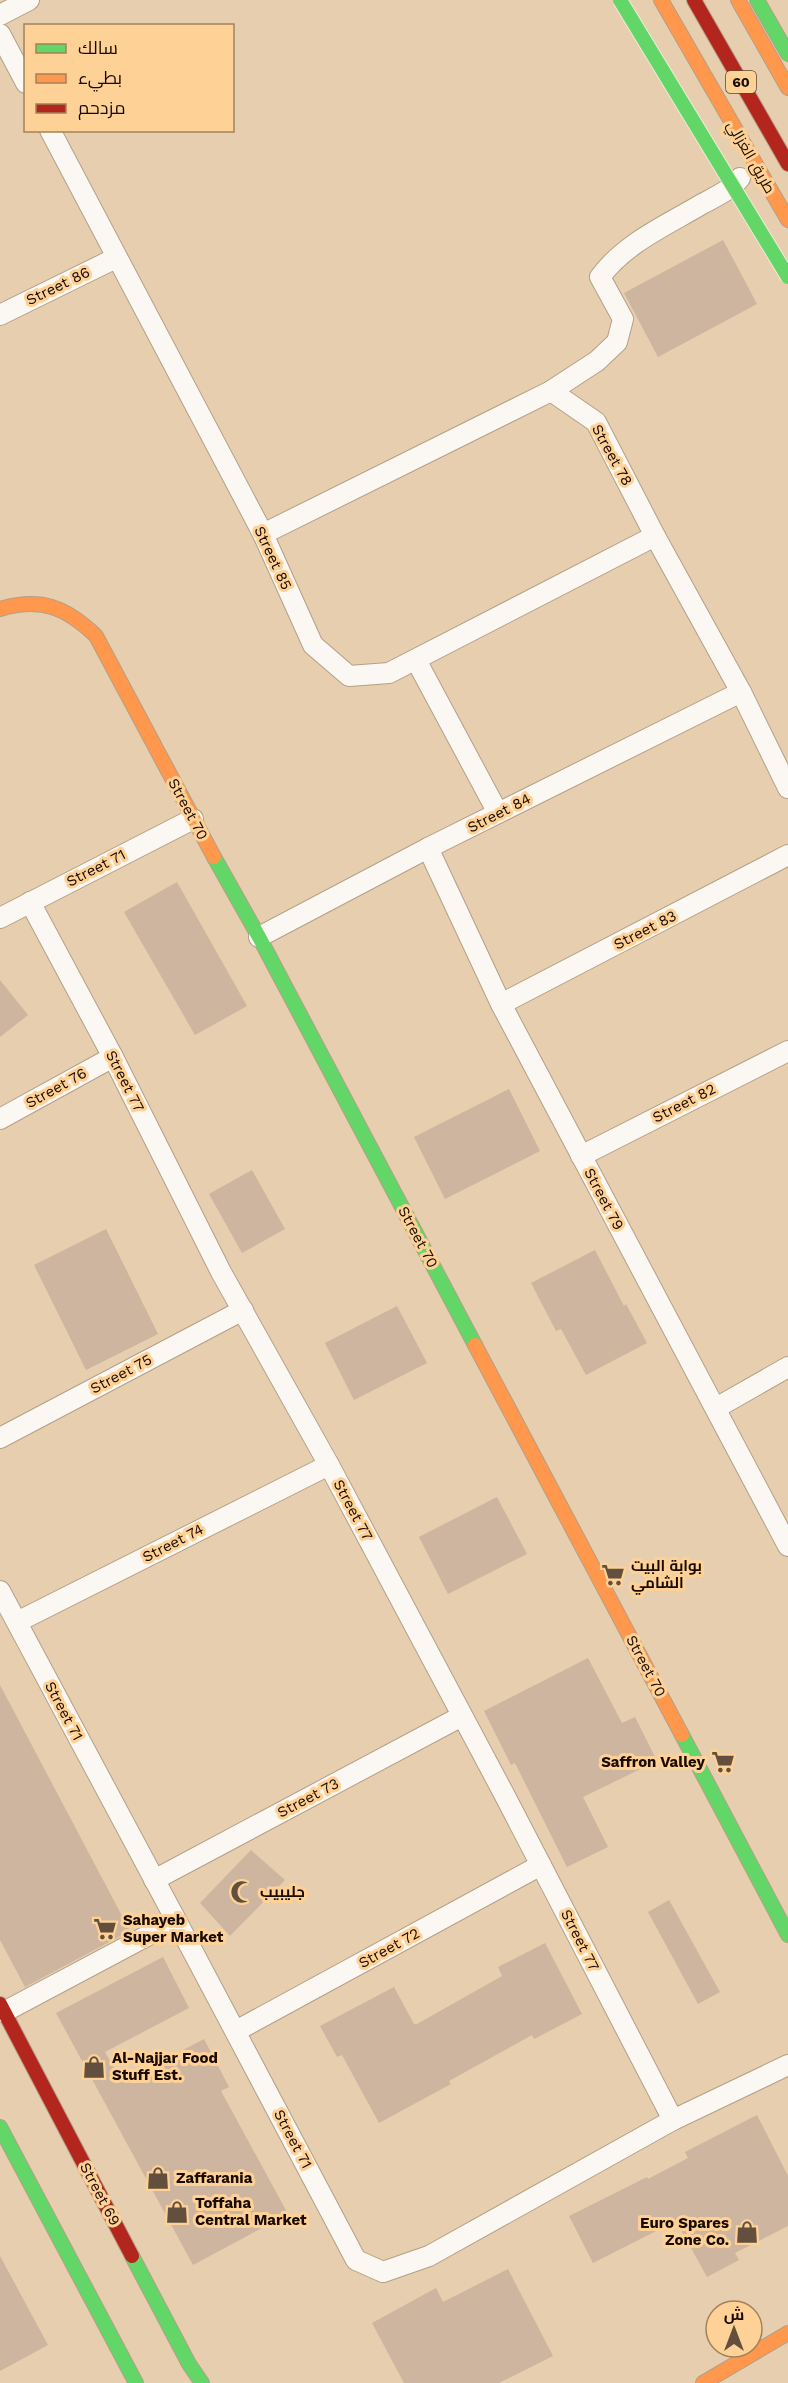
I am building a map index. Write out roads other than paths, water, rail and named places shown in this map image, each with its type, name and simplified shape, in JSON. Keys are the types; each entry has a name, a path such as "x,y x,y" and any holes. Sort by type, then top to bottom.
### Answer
{"main road":[{"path":"620,0 788,277"},
{"name":"طريق الغزالي","path":"661,0 788,220"},
{"name":"60","path":"694,0 788,164"},
{"name":"60","path":"738,0 788,88"},
{"path":"757,0 788,54"},
{"name":"Street 70","path":"0,609 12,604 37,603 60,608 80,620 96,636 786,1926"},
{"name":"Street 69","path":"2,2008 189,2364 202,2383"},
{"path":"0,2127 136,2383"},
{"path":"703,2383 788,2333"},
{"path":"189,2364 193,2383"}],"street":[{"path":"0,15 29,0"},
{"path":"0,34 24,79"},
{"name":"Street 85","path":"51,132 263,534 313,645 349,676 389,673 655,536"},
{"path":"263,534 551,391 597,361 617,342 623,319 600,277 609,265 635,244 738,181 745,168 747,149"},
{"name":"Street 86","path":"0,315 116,258"},
{"name":"Street 78","path":"551,391 596,422 655,536 741,692 788,788"},
{"path":"416,660 498,813"},
{"name":"Street 84","path":"259,937 428,848 741,692"},
{"name":"Street 71","path":"0,918 193,819"},
{"name":"Street 79","path":"428,848 501,1004 788,1546"},
{"name":"Street 83","path":"501,1004 788,855"},
{"name":"Street 77","path":"30,902 113,1058 221,1272 329,1465 673,2120"},
{"name":"Street 82","path":"581,1156 788,1051"},
{"name":"Street 76","path":"0,1119 113,1058"},
{"name":"Street 75","path":"0,1438 243,1310"},
{"path":"716,1408 788,1367"},
{"name":"Street 74","path":"17,1622 329,1465"},
{"name":"Street 71","path":"0,1591 356,2260 383,2272 429,2256 673,2120 788,2065"},
{"name":"Street 73","path":"154,1880 462,1716"},
{"name":"Street 72","path":"236,2031 541,1865"},
{"path":"2,2008 175,1921"}],"place":[{"name":"بوابة البيت الشامي","path":"613,1575"},
{"name":"Saffron Valley","path":"723,1762"},
{"name":"جليبيب","path":"242,1892"},
{"name":"Sahayeb Super Market","path":"105,1929"},
{"name":"Al-Najjar Food Stuff Est.","path":"94,2067"},
{"name":"Zaffarania","path":"158,2178"},
{"name":"Toffaha Central Market","path":"177,2212"},
{"name":"Euro Spares Zone Co.","path":"747,2232"}]}
